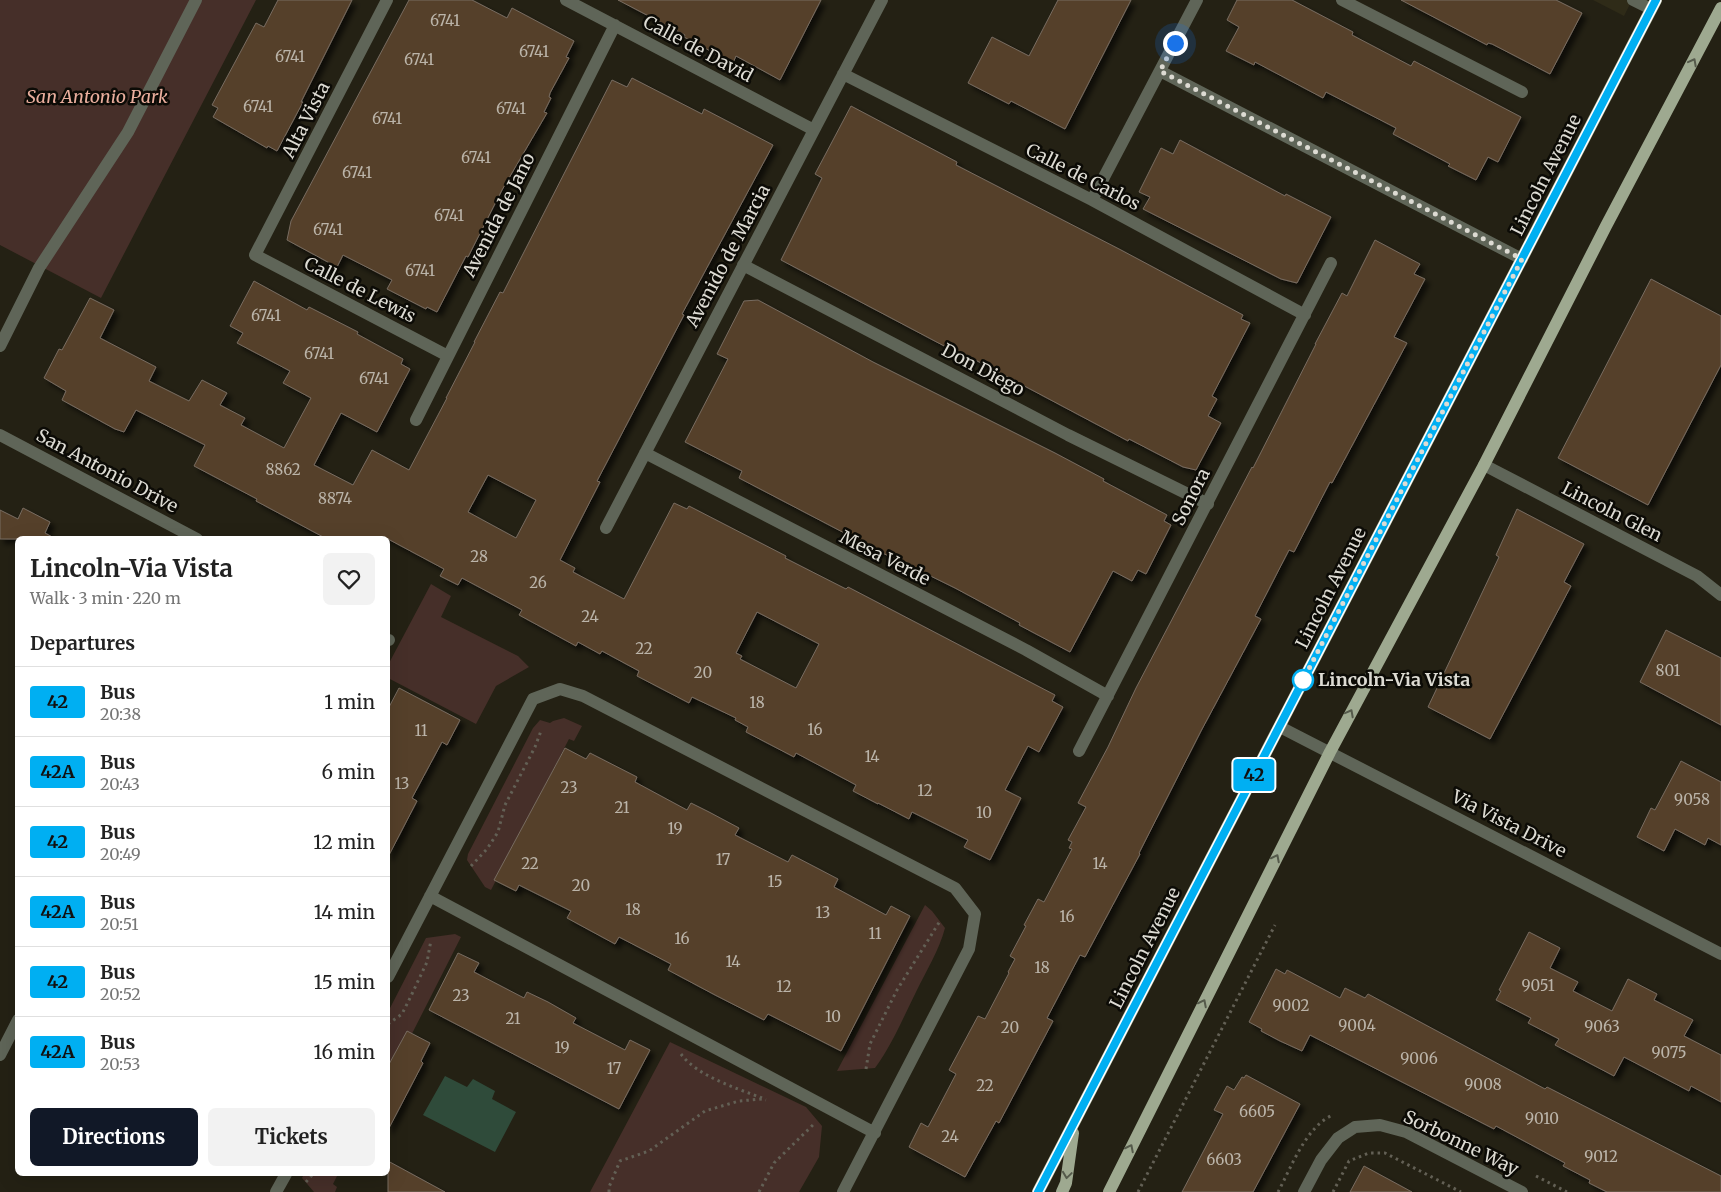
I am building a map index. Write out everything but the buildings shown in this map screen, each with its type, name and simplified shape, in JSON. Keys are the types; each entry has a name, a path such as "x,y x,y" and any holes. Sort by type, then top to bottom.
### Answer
{"main road":[{"name":"Lincoln Avenue","path":"1038,1192 1654,5"},
{"path":"1109,1192 1330,752 1484,465 1606,226 1721,8"},
{"path":"1062,1192 1066,1183 1074,1123"}],"street":[{"path":"0,346 39,268 128,132 196,0"},
{"name":"Alta Vista","path":"255,255 387,0"},
{"name":"Calle de David","path":"566,0 814,130"},
{"name":"Avenido de Marcia","path":"606,528 882,0"},
{"path":"1092,200 1197,0"},
{"path":"1342,0 1522,92"},
{"path":"1633,0 1654,5"},
{"name":"Avenida de Jano","path":"416,420 614,25"},
{"path":"1160,71 1522,259"},
{"name":"Calle de Carlos","path":"843,74 1092,200 1305,315"},
{"name":"Calle de Lewis","path":"255,255 448,356"},
{"name":"Sonora","path":"1079,751 1331,263"},
{"name":"Don Diego","path":"743,265 1068,435 1208,504"},
{"name":"San Antonio Drive","path":"0,435 191,536"},
{"name":"Mesa Verde","path":"645,453 1026,650 1108,696"},
{"name":"Lincoln Glen","path":"1484,465 1697,576 1721,595"},
{"path":"390,973 533,699 560,689 583,696 955,888 975,914 969,949 844,1192"},
{"name":"Via Vista Drive","path":"1280,727 1721,954"},
{"path":"430,896 875,1133"},
{"path":"0,1055 15,1026"},
{"name":"Sorbonne Way","path":"1304,1192 1321,1160 1338,1138 1355,1127 1380,1125 1406,1132 1522,1192"},
{"path":"276,1192 285,1176"}],"path":[{"path":"471,866 488,850 498,832 505,805 535,748 542,730"},
{"path":"866,1069 870,1044 897,990 940,921"},
{"path":"1138,1192 1275,925"},
{"path":"390,1023 402,1014 411,996 427,962 432,937"},
{"path":"678,1050 687,1062 721,1082 772,1102"},
{"path":"609,1192 609,1187 620,1161 649,1150 705,1111 739,1101 762,1099"},
{"path":"759,1192 774,1163 817,1121 808,1117"},
{"path":"1333,1192 1349,1161 1369,1153 1386,1153 1461,1192"},
{"path":"306,1182 311,1176"}],"shaded area":[{"path":"1593,0 1632,0 1624,16"},
{"path":"445,1076 467,1087 473,1079 495,1091 492,1099 516,1112 495,1152 423,1115"}],"green space":[{"name":"San Antonio Park","path":"0,0 256,0 101,298 0,245"},
{"path":"431,584 451,596 441,617 518,656 529,667 496,686 476,724 390,679 390,661"},
{"path":"564,718 582,726 574,741 569,739 491,890 485,887 467,860 468,854 533,728 540,720 550,723"},
{"path":"925,905 945,928 936,953 892,1041 875,1068 837,1071"},
{"path":"455,934 461,937 390,1077 390,1008 426,938"},
{"path":"670,1042 806,1107 822,1126 819,1157 799,1192 590,1192"},
{"path":"303,1176 337,1176 333,1184 337,1187 335,1192 314,1192 302,1178"}],"bus line":[{"name":"42","path":"1038,1192 1656,0"}],"place":[{"name":"Lincoln-Via Vista","path":"1303,680"}],"route":[{"path":"1175,43 1160,71 1522,259 1303,680"}]}
